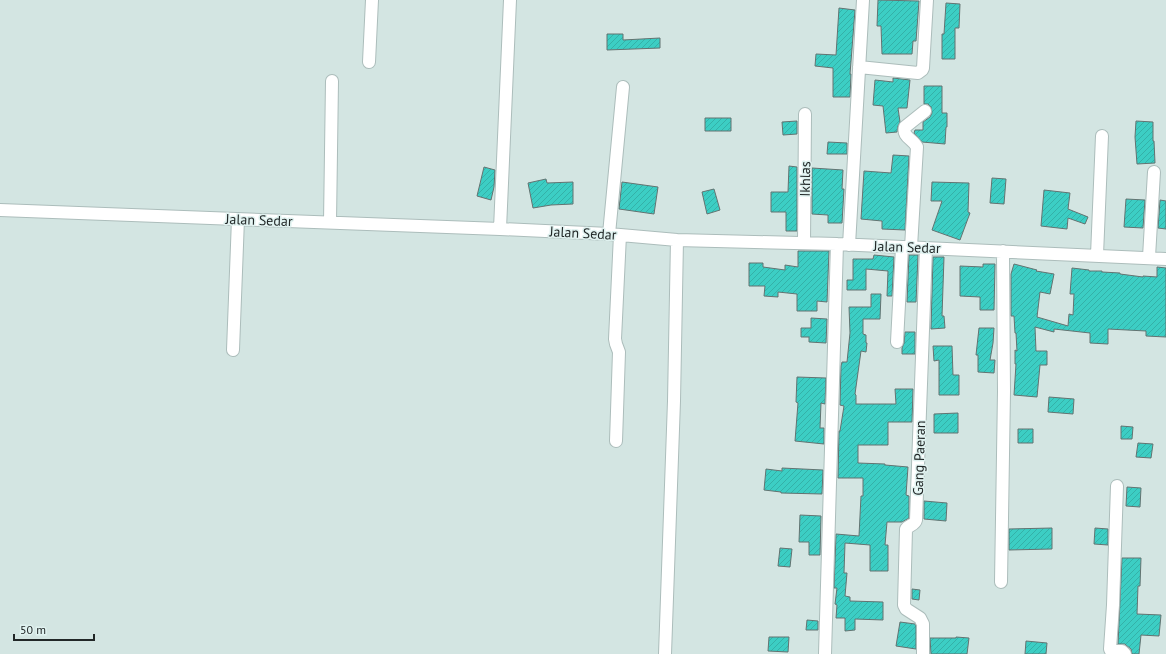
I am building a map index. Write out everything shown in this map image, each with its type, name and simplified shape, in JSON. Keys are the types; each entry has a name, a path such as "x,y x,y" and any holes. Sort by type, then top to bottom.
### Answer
{"street":[{"path":"369,62 372,0"},
{"path":"500,229 510,0"},
{"path":"825,654 843,244 859,67 863,0"},
{"path":"859,67 918,73 922,70 927,0"},
{"path":"330,222 332,81"},
{"path":"616,441 619,352 615,339 615,234 623,87"},
{"path":"897,342 917,147 916,144 905,135 904,130 905,127 925,110"},
{"name":"Ikhlas","path":"804,243 805,114"},
{"path":"1097,255 1102,136"},
{"path":"1149,258 1154,172"},
{"name":"Jalan Sedar","path":"0,210 615,234 677,240 843,244 1166,258"},
{"path":"233,350 238,219"},
{"path":"665,654 674,401 677,240"},
{"name":"Gang Paeran","path":"923,654 924,624 920,618 906,609 904,605 906,529 915,523 916,520 926,248"},
{"path":"1001,582 1004,391 1002,251"},
{"path":"1117,486 1110,649 1111,651 1122,651 1125,654"}],"building":[{"path":"878,0 919,1 916,41 913,41 912,54 882,54 881,26 877,26"},
{"path":"946,3 960,4 959,28 955,28 955,59 942,59 942,34 944,34"},
{"path":"839,8 855,10 850,74 850,97 833,97 833,68 815,66 816,54 836,55"},
{"path":"607,34 623,34 623,40 660,38 660,48 607,50"},
{"path":"893,78 910,80 907,108 898,108 900,122 897,132 886,133 883,106 873,105 875,80 893,82"},
{"path":"924,86 942,86 942,113 947,113 945,144 922,142 914,133 915,130 923,130 923,122 930,117 932,113 931,107 928,104 924,104"},
{"path":"705,118 731,118 731,131 705,131"},
{"path":"797,121 797,134 783,135 782,122"},
{"path":"1136,121 1153,122 1155,163 1137,164 1135,137"},
{"path":"828,142 847,143 847,154 827,154"},
{"path":"893,155 909,156 905,230 882,229 882,221 861,219 864,171 891,173"},
{"path":"789,166 797,167 797,231 786,231 786,212 771,212 771,192 788,192"},
{"path":"484,167 495,170 494,187 491,200 477,196"},
{"path":"812,168 843,170 842,189 844,189 842,223 828,223 828,215 812,214"},
{"path":"992,178 1006,179 1004,204 990,203"},
{"path":"546,179 547,183 573,182 573,204 533,208 528,183"},
{"path":"622,182 658,187 654,214 619,209"},
{"path":"932,182 969,183 968,212 970,213 960,240 932,230 942,201 931,201"},
{"path":"714,189 720,210 707,214 702,192"},
{"path":"1044,190 1070,193 1068,209 1088,217 1085,224 1068,218 1067,229 1041,226"},
{"path":"1126,199 1145,200 1143,228 1124,227"},
{"path":"1160,200 1166,201 1166,229 1158,228"},
{"path":"798,251 829,251 827,302 817,301 817,311 797,311 797,294 778,292 778,297 764,296 765,286 749,286 749,263 763,263 763,267 785,270 785,265 798,267"},
{"path":"874,255 894,257 892,296 887,296 888,271 866,269 866,290 847,290 847,280 853,280 853,259 873,259"},
{"path":"909,255 918,255 916,302 907,302"},
{"path":"933,257 944,257 942,316 944,316 945,328 931,329"},
{"path":"983,264 995,264 994,310 980,310 980,297 960,296 960,266 983,267"},
{"path":"1014,264 1037,270 1036,271 1054,274 1050,294 1040,292 1037,317 1068,326 1069,314 1073,315 1074,294 1070,294 1072,268 1143,277 1157,277 1157,267 1166,268 1166,337 1146,336 1146,331 1108,329 1108,344 1090,343 1090,333 1054,329 1054,332 1035,327 1036,351 1047,351 1047,365 1040,365 1037,397 1014,395 1016,364 1015,350 1017,351 1014,316 1011,316 1011,274"},
{"path":"871,294 881,294 880,319 863,319 863,334 866,335 867,343 866,352 861,351 855,394 856,404 896,404 895,389 913,389 912,422 888,422 888,445 858,445 858,463 908,467 906,495 909,496 909,518 902,522 887,522 885,545 888,545 888,571 870,571 870,545 845,543 844,573 847,573 845,596 850,597 850,601 883,602 883,620 855,619 855,630 845,631 845,618 836,618 837,605 835,604 837,588 834,588 836,534 859,536 861,496 863,496 863,478 838,478 839,431 844,406 840,405 841,366 842,362 847,362 850,333 849,307 871,307"},
{"path":"811,318 827,319 826,343 809,342 809,337 801,337 801,328 811,328"},
{"path":"979,328 994,328 990,360 995,360 994,373 978,372 978,355 976,355"},
{"path":"905,332 915,332 915,354 902,354"},
{"path":"933,346 952,346 953,375 959,375 959,395 939,395 939,360 934,361"},
{"path":"797,377 826,378 825,404 821,403 820,428 824,428 824,444 795,441 798,403 796,402"},
{"path":"1049,397 1074,399 1073,414 1048,412"},
{"path":"958,413 958,433 934,433 934,414"},
{"path":"1121,426 1133,427 1132,439 1121,439"},
{"path":"1018,429 1033,429 1033,443 1018,443"},
{"path":"1138,443 1153,444 1151,458 1136,457"},
{"path":"782,468 823,470 822,494 781,493 764,490 766,469 782,471"},
{"path":"1127,487 1141,488 1140,507 1126,506"},
{"path":"924,501 947,503 946,521 924,519"},
{"path":"800,515 821,516 820,555 809,555 809,542 799,542"},
{"path":"1052,528 1052,549 1009,550 1009,529"},
{"path":"1095,528 1108,529 1108,545 1094,544"},
{"path":"780,548 792,549 790,567 778,566"},
{"path":"1122,558 1141,558 1137,614 1161,615 1159,636 1141,635 1139,654 1132,654 1131,649 1125,644 1118,644"},
{"path":"912,589 920,590 919,600 912,599"},
{"path":"807,620 818,621 818,630 806,630"},
{"path":"900,622 915,624 916,649 896,646"},
{"path":"769,637 789,637 788,652 768,651"},
{"path":"930,638 969,638 967,654 931,654"},
{"path":"1026,641 1047,643 1046,654 1025,654"}]}
